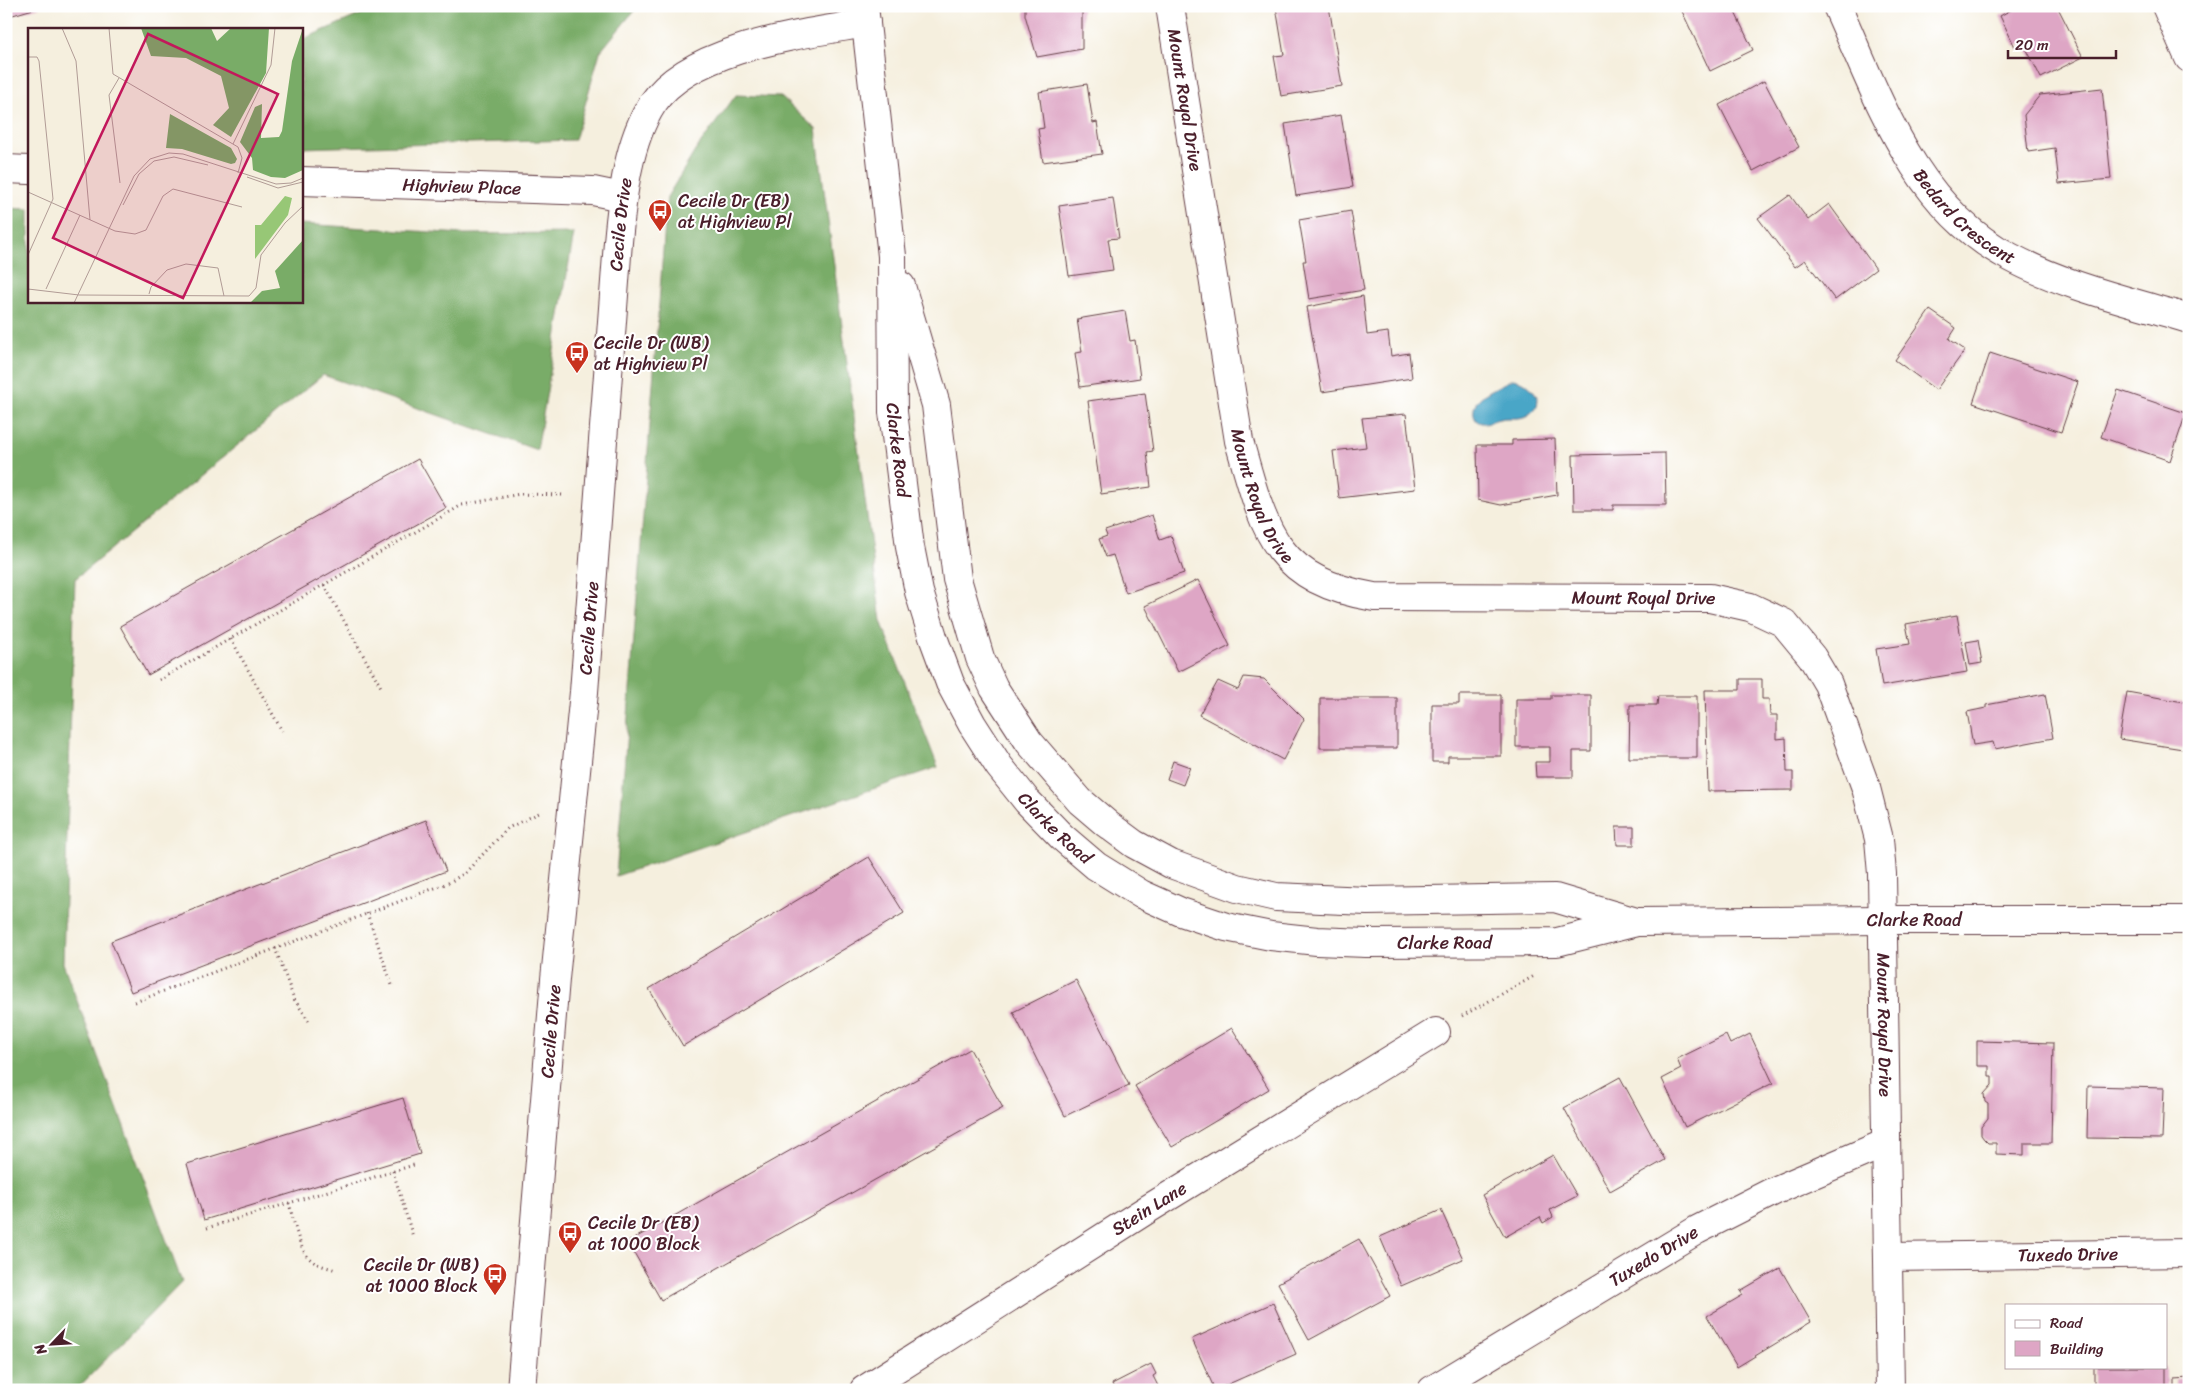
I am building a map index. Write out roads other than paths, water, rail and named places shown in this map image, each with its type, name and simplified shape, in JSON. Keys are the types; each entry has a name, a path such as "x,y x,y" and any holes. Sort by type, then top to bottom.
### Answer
{"street":[{"name":"Mount Royal Drive","path":"1170,6 1239,441 1257,505 1273,541 1296,566 1320,582 1349,593 1374,597 1710,598 1750,607 1784,623 1812,657 1828,684 1866,788 1879,838 1890,1390"},
{"name":"Bedard Crescent","path":"1837,6 1906,156 1952,217 1980,239 2010,257 2055,277 2189,319"},
{"path":"2166,6 2189,58"},
{"name":"Clarke Road","path":"865,14 892,256 893,412 910,547 924,610 932,637 950,683 972,724 999,766 1027,801 1062,837 1096,866 1140,894 1181,912 1208,921 1271,936 1317,941 1366,943 1557,942 1637,922 2189,920"},
{"name":"Cecile Drive","path":"521,1390 554,979 584,692 622,197 637,136 646,116 662,92 682,76 710,59 808,33 865,14"},
{"path":"6,169 28,170"},
{"name":"Highview Place","path":"302,181 593,191 622,197"},
{"name":"Clarke Road","path":"892,256 936,405 957,579 980,658 994,688 1029,742 1080,801 1134,844 1171,864 1237,888 1276,897 1367,901 1555,898 1637,922"},
{"name":"Stein Lane","path":"864,1390 1156,1204 1436,1032"},
{"name":"Tuxedo Drive","path":"1432,1390 1697,1230 1774,1191 1886,1142"},
{"name":"Tuxedo Drive","path":"1888,1258 2189,1253"}],"water":[{"path":"1512,379 1524,383 1534,391 1538,402 1532,412 1520,418 1503,418 1488,423 1477,421 1474,410 1478,400"}],"place":[{"name":"Cecile Dr (EB) at Highview Pl","path":"660,232"},
{"name":"Cecile Dr (WB) at Highview Pl","path":"577,374"},
{"name":"Cecile Dr (EB) at 1000 Block","path":"570,1254"},
{"name":"Cecile Dr (WB) at 1000 Block","path":"495,1296"}]}
